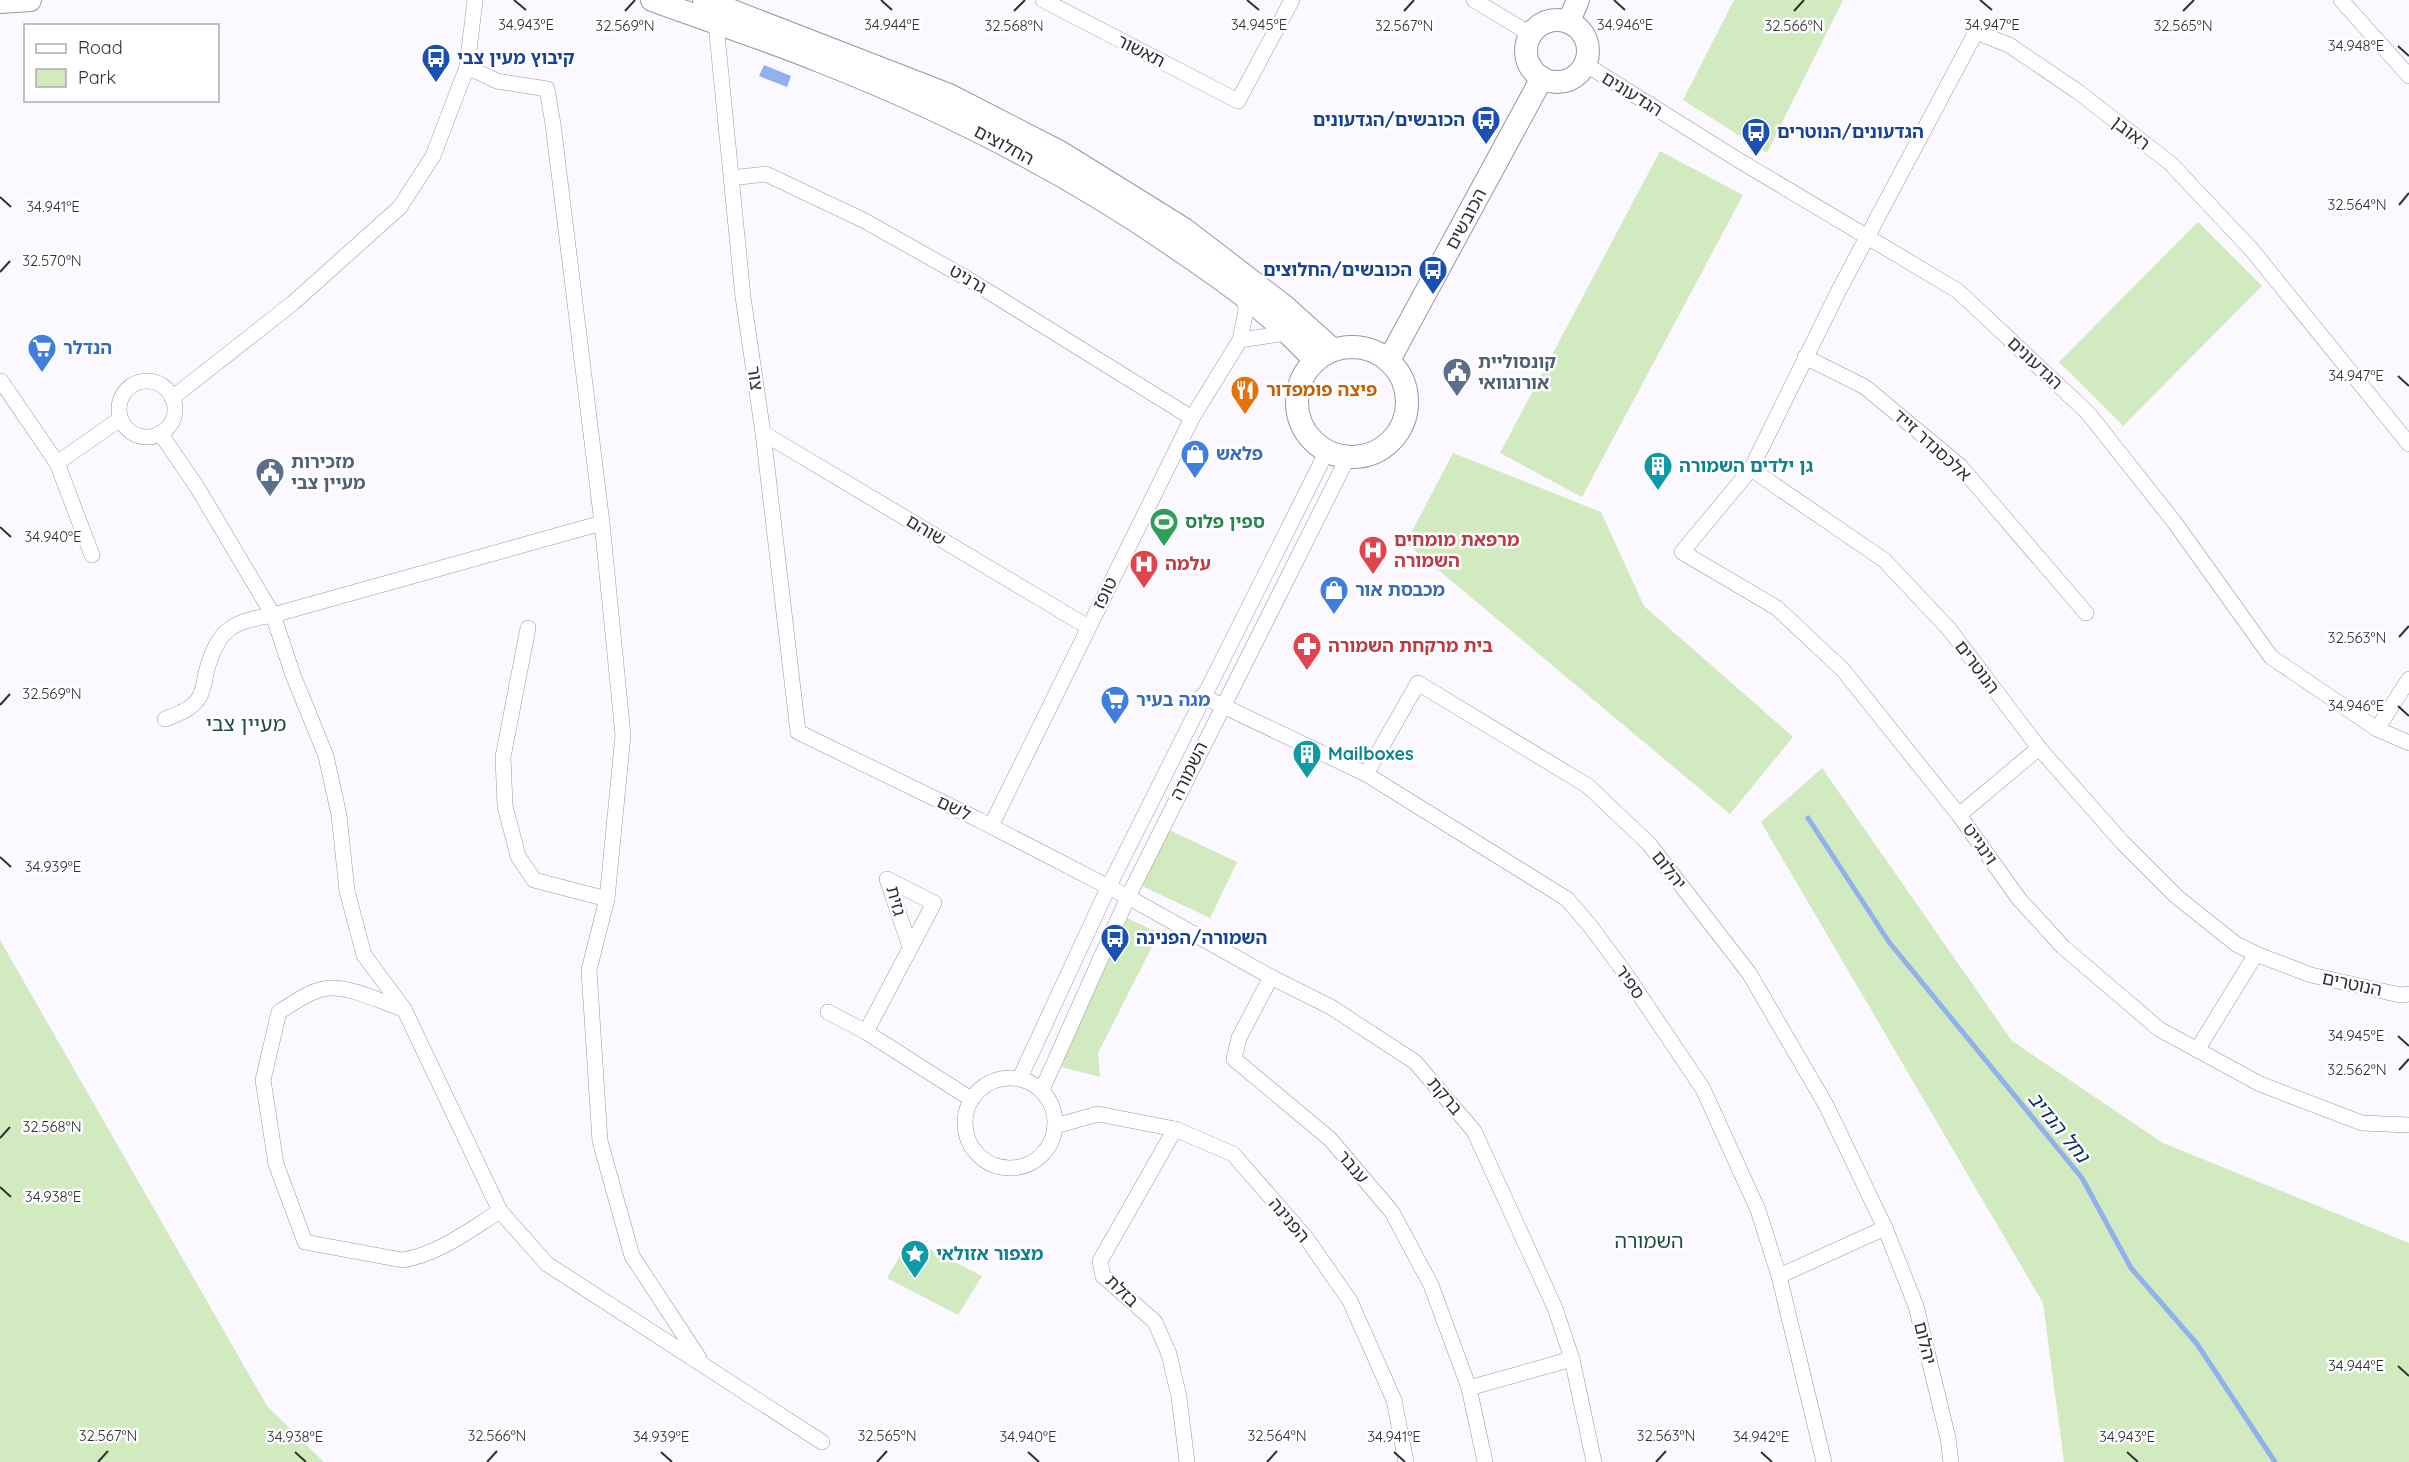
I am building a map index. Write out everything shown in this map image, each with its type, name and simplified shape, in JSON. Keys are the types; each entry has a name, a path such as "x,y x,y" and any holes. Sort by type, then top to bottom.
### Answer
{"street":[{"path":"0,2 30,0"},
{"path":"172,398 293,303 400,207 433,156 467,67 475,0"},
{"name":"החלוצים","path":"652,0 822,62 1002,142 1154,232 1244,295 1287,333 1324,356"},
{"name":"החלוצים","path":"704,0 949,95 1060,152 1184,229 1283,305 1324,356"},
{"name":"תאשור","path":"1043,0 1238,101 1292,0"},
{"path":"1474,0 1530,34"},
{"path":"1569,21 1578,0"},
{"path":"2341,0 2409,76"},
{"path":"1558,19 1569,21 1578,26 1584,34 1588,54 1585,64 1580,73 1562,82 1542,78 1529,63 1527,44 1530,34 1547,21 1558,19"},
{"name":"צור","path":"716,24 743,297 763,434 798,732"},
{"name":"ראובן","path":"1867,237 1976,32 2009,45 2058,78 2170,163 2251,249 2409,444"},
{"name":"הגדעונים","path":"1585,64 1735,158 1958,291 2088,413 2175,523 2271,657 2377,729 2409,744"},
{"path":"467,67 497,81 547,89 602,523 623,735 607,899 589,970 600,1141 632,1256 702,1363"},
{"name":"הכובשים","path":"1389,360 1542,78"},
{"name":"גרניט","path":"731,178 766,174 865,221 968,279 1192,417"},
{"path":"1751,469 1867,237"},
{"name":"טופז","path":"988,821 1088,627 1192,417 1240,340 1246,310 1244,295"},
{"path":"1240,340 1287,333"},
{"path":"1350,346 1365,348 1389,360 1400,372 1406,386 1408,402 1406,417 1399,432 1381,449 1371,454 1337,454 1308,435 1301,423 1298,395 1301,382 1324,356 1350,346"},
{"name":"אלכסנדר זייד","path":"1805,357 1865,387 1960,466 2086,613"},
{"path":"1,381 57,463 92,555"},
{"path":"153,382 168,391 172,398 174,406 171,422 160,433 151,437 142,436 125,427 120,419 119,402 123,394 136,383 153,382"},
{"path":"57,463 120,419"},
{"path":"160,433 197,487 273,615 293,675 326,756 339,815 346,891 364,955 404,1009 500,1211 547,1264 822,1442"},
{"name":"שוהם","path":"763,434 1088,627"},
{"name":"השמורה","path":"1020,1078 1109,886 1202,696 1337,454"},
{"name":"השמורה","path":"1042,1090 1128,897 1222,705 1337,454"},
{"name":"הנוטרים","path":"1751,469 1884,560 1949,629 2039,748 2123,843 2177,897 2236,944 2256,954 2311,975 2400,995 2409,994"},
{"name":"וינגייט","path":"1751,469 1682,552 1777,608 1843,670 1959,815 2019,899 2063,947 2159,1029 2260,1084 2362,1123 2409,1125"},
{"path":"165,719 181,713 200,696 213,647 231,628 250,619 273,615 602,523"},
{"path":"528,628 503,757 506,806 518,856 534,880 607,899"},
{"path":"2377,729 2409,679"},
{"name":"יהלום","path":"1366,774 1418,683 1588,786 1649,844 1749,973 1826,1105 1885,1228 1916,1306 1948,1438 1951,1462"},
{"name":"ספיר","path":"1202,696 1366,774 1567,899 1591,927 1702,1089 1758,1210 1779,1276 1824,1462"},
{"name":"לשם","path":"798,732 988,821 1109,886"},
{"path":"1959,815 2039,748"},
{"name":"ברקת","path":"1109,886 1330,1007 1415,1062 1474,1131 1556,1308 1572,1359 1594,1462"},
{"path":"866,1032 910,947"},
{"path":"2197,1050 2256,954"},
{"name":"ענבר","path":"1272,977 1239,1038 1234,1059 1330,1140 1392,1212 1431,1285 1469,1388 1485,1462"},
{"path":"404,1009 355,993 330,988 304,996 279,1012 263,1080 276,1164 305,1242 402,1260 440,1248 500,1211"},
{"path":"828,1012 866,1032 971,1099"},
{"path":"1013,1077 1020,1078 1042,1090 1053,1107 1055,1125 1046,1151 1035,1161 1023,1167 996,1166 980,1157 968,1141 965,1120 971,1099 982,1087 997,1080 1013,1077"},
{"name":"הפנינה","path":"1055,1125 1098,1114 1175,1129 1233,1154 1307,1239 1350,1301 1394,1400 1406,1462"},
{"name":"בזלת","path":"1175,1129 1100,1261 1103,1276 1155,1322 1169,1354 1179,1397 1186,1462"},
{"path":"1779,1276 1885,1228"},
{"path":"1469,1388 1572,1359"}],"green space":[{"path":"1734,0 1843,0 1767,153 1683,100"},
{"path":"1660,151 1743,195 1582,497 1500,453"},
{"path":"2198,222 2262,286 2123,426 2059,362"},
{"path":"1453,453 1601,512 1644,606 1793,737 1730,814 1406,543"},
{"path":"1822,768 2012,1041 2163,1143 2409,1243 2409,1462 2064,1462 2043,1303 1761,822"},
{"path":"1167,829 1237,862 1210,918 1140,885"},
{"path":"1127,918 1159,933 1098,1053 1100,1077 1053,1065"},
{"path":"0,940 267,1406 324,1462 0,1462"},
{"path":"910,1239 982,1276 958,1315 887,1278"}],"water":[{"path":"764,65 791,76 787,87 759,76"}],"waterway":[{"name":"נחל הנדיב","path":"1808,818 1889,942 2082,1178 2131,1268 2197,1344 2275,1462"}],"place":[{"name":"קיבוץ מעין צבי","path":"436,84"},
{"name":"הכובשים/הגדעונים","path":"1486,146"},
{"name":"הגדעונים/הנוטרים","path":"1756,158"},
{"name":"הכובשים/החלוצים","path":"1433,296"},
{"name":"הנדלר","path":"42,374"},
{"name":"קונסוליית אורוגוואי","path":"1457,398"},
{"name":"פיצה פומפדור","path":"1245,416"},
{"name":"פלאש","path":"1195,480"},
{"name":"גן ילדים השמורה","path":"1658,492"},
{"name":"מזכירות מעיין צבי","path":"270,498"},
{"name":"ספין פלוס","path":"1164,548"},
{"name":"מרפאת מומחים השמורה","path":"1373,576"},
{"name":"עלמה","path":"1144,590"},
{"name":"מכבסת אור","path":"1334,616"},
{"name":"בית מרקחת השמורה","path":"1307,672"},
{"name":"מגה בעיר","path":"1115,726"},
{"name":"Mailboxes","path":"1307,780"},
{"name":"השמורה/הפנינה","path":"1115,964"},
{"name":"מצפור אזולאי","path":"915,1280"}],"district":[{"name":"מעיין צבי","path":"246,724"},
{"name":"השמורה","path":"1649,1241"}]}
